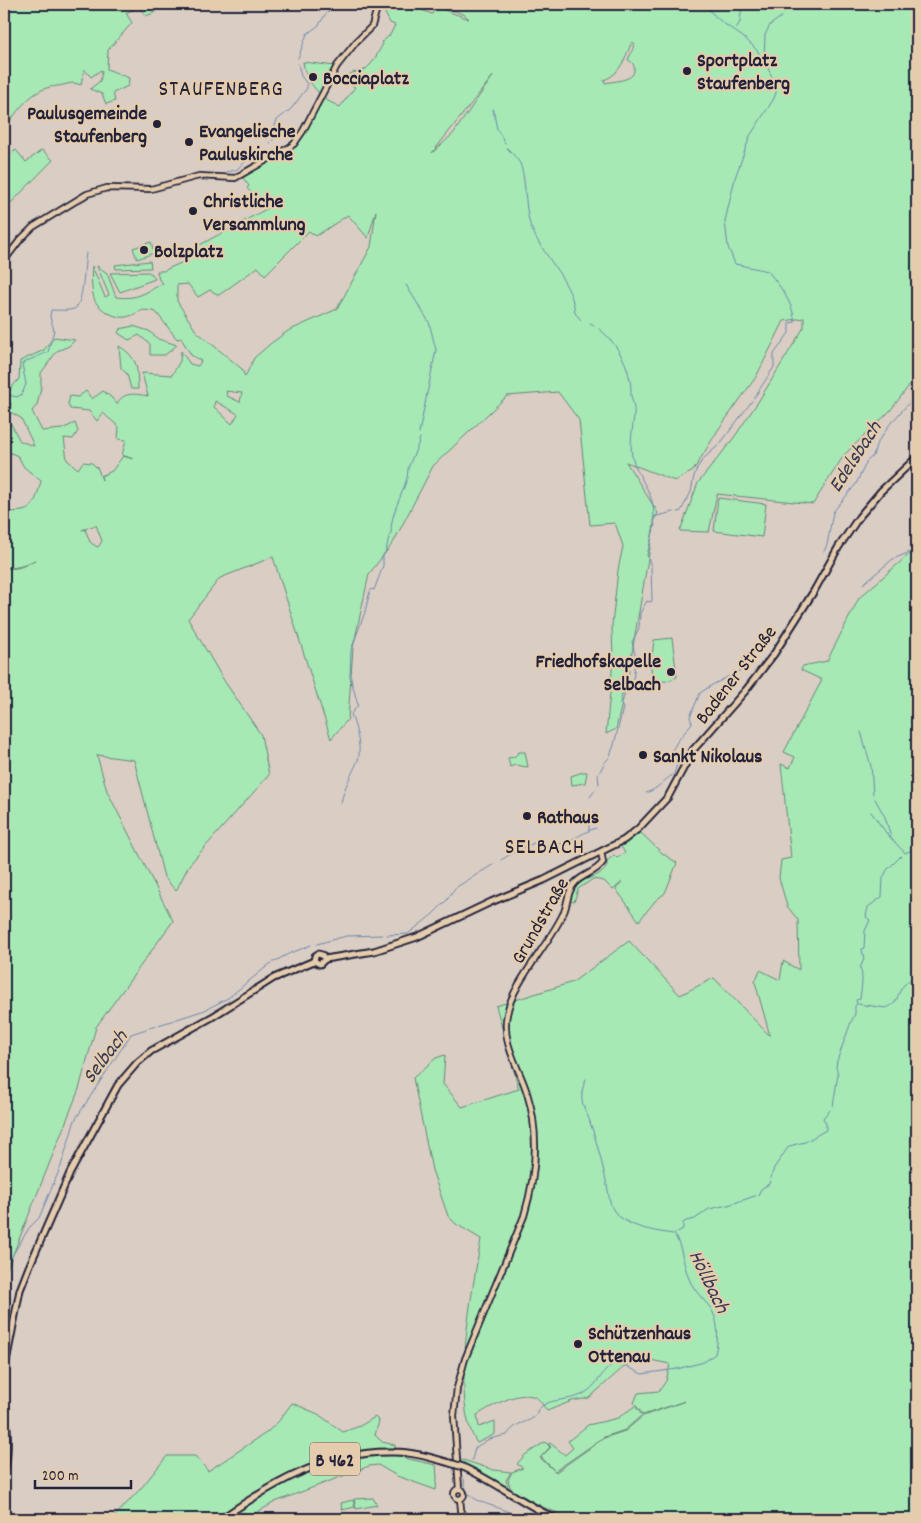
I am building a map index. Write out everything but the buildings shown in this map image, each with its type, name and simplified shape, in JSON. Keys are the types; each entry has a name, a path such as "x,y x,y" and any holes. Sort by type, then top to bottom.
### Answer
{"main road":[{"name":"Badener Straße","path":"4,1372 20,1290 29,1267 70,1173 118,1085 137,1063 150,1051 212,1017 291,969 314,961 320,964 325,959 374,951 417,937 491,902 544,880 624,840 638,829 668,796 693,750 746,690 774,654 811,596 838,548 859,517 881,491 917,457"},
{"path":"4,1405 8,1431 8,1447 4,1474"},
{"name":"B 462","path":"221,1519 285,1479 310,1467 344,1457 373,1452 395,1452 422,1455 478,1474 556,1519"}],"street":[{"path":"4,261 20,240 34,228 87,194 107,188 151,189 199,176 234,178 294,144 303,131 337,66 356,42 372,26 378,4"},
{"name":"Grundstraße","path":"462,1519 460,1499 455,1494 459,1490 454,1404 460,1373 522,1222 529,1199 535,1167 535,1136 531,1105 507,1042 506,1014 512,998 564,913 572,885 601,866 603,860 601,852"}],"green space":[{"path":"4,4 147,4 156,12 146,16 139,7 126,13 132,23 108,50 107,69 129,78 128,86 113,93 115,101 106,104 102,94 90,89 100,81 101,70 91,77 84,69 81,85 71,83 42,90 23,104 4,130"},
{"path":"917,4 917,375 890,411 844,455 813,504 717,494 709,532 680,531 698,483 733,439 758,402 804,327 804,318 784,321 756,377 718,430 693,471 675,481 626,462 658,513 655,518 627,682 616,729 606,734 613,661 612,625 618,570 623,546 615,523 590,525 579,420 558,392 507,396 433,466 393,543 369,574 353,648 348,719 331,739 273,557 220,578 188,619 223,679 261,735 269,775 189,865 176,891 164,877 134,760 97,755 107,791 173,921 96,1027 79,1089 4,1277 4,567 12,568 4,566 4,511 21,511 31,507 41,481 24,467 18,456 4,450 4,422 11,424 20,441 34,446 21,418 10,412 11,403 4,401 4,387 10,389 19,379 20,361 44,350 54,337 75,340 69,346 57,351 41,373 41,388 37,405 32,411 42,431 62,429 75,423 78,431 73,439 64,438 67,460 78,469 83,462 92,463 98,469 102,480 101,476 112,471 123,456 133,459 122,455 126,440 118,439 119,427 103,413 97,421 89,411 70,409 68,404 70,396 78,397 86,391 92,399 103,391 117,404 126,395 148,396 142,373 172,375 180,361 181,351 190,364 198,366 201,361 191,355 181,338 177,339 156,312 142,311 131,316 122,317 113,315 101,308 95,301 93,293 92,266 105,297 109,295 97,266 107,273 116,297 135,297 163,283 159,280 157,271 163,271 185,261 196,247 270,207 257,196 254,196 247,188 249,186 243,178 292,148 304,133 324,99 340,107 355,87 349,84 349,75 362,71 370,65 383,44 382,42 390,35 395,25 390,23 383,9 395,6 397,9 406,5 413,11 416,8 432,14 436,7 469,19 465,15 439,5","holes":["632,42 635,44 628,60 634,65 633,74 618,81 605,83 604,80 615,74 625,59","493,76 453,134 432,153","376,211 371,247 337,309 288,331 270,344 254,358 245,377 242,369 196,331 177,301 177,285 188,284 198,297 210,290 219,295 258,267 265,275 309,231 316,236 348,215 368,238","226,391 242,393 240,402 227,396","215,401 238,414 232,424 214,407","96,525 102,541 99,546 97,547 90,542 85,529 82,530"]},
{"path":"303,62 335,66 319,93 308,79"},
{"path":"16,150 26,162 42,150 53,160 8,206 4,203 4,159"},
{"name":"Bolzplatz","path":"151,242 154,253 137,259 133,248"},
{"path":"150,261 151,268 116,269 115,265"},
{"path":"148,272 155,279 120,292 110,273"},
{"path":"133,326 149,331 158,339 177,345 165,355 150,355 150,344 139,335 129,340 118,333 120,329"},
{"path":"119,346 130,355 136,364 138,389 131,389 127,374 121,368"},
{"path":"718,498 766,504 762,537 714,531"},
{"path":"917,549 917,1519 574,1519 545,1508 511,1490 508,1480 512,1472 523,1468 517,1464 525,1455 545,1442 550,1447 540,1458 556,1472 604,1438 625,1431 643,1416 685,1401 643,1415 634,1403 638,1393 659,1391 666,1381 670,1364 635,1357 589,1398 572,1401 547,1411 537,1398 522,1395 506,1400 477,1415 479,1427 495,1421 495,1434 477,1443 469,1425 465,1401 464,1374 469,1315 481,1239 456,1224 448,1216 432,1170 413,1078 436,1058 445,1055 443,1084 462,1107 519,1089 496,1006 573,982 629,941 680,995 714,978 770,1036 755,982 760,970 780,980 783,961 799,970 798,920 787,906 779,878 781,860 791,858 781,764 790,768 795,757 784,752 822,680 801,670 803,666 827,661 859,598"},
{"path":"672,638 677,677 667,681 652,682 651,664 654,640"},
{"path":"519,752 525,752 528,767 515,765 510,767 508,758 514,757"},
{"path":"587,772 585,783 572,785 571,776"},
{"path":"640,832 662,853 677,863 665,893 655,901 639,921 616,889 622,882 613,890 604,881 593,879 578,889 574,902 570,901 576,886 604,870 607,866 607,861 614,855 617,858 625,853 620,845"},
{"path":"292,1403 318,1414 343,1432 360,1426 375,1417 379,1421 375,1435 382,1442 395,1445 395,1450 404,1458 436,1465 436,1490 397,1476 378,1465 369,1466 275,1502 245,1519 112,1519 142,1487 167,1456 195,1456 208,1471 266,1433 278,1422"},
{"path":"635,1406 642,1415 625,1430 604,1437 555,1471 541,1457 551,1447 548,1444 550,1443 565,1455 573,1448 568,1441 588,1425 618,1418"},
{"path":"463,1460 494,1470 511,1472 506,1480 508,1487 460,1462"},
{"path":"373,1498 377,1505 356,1509 354,1499"},
{"path":"353,1500 355,1507 342,1510 341,1503"}],"waterway":[{"path":"298,58 307,34 319,25 325,15 336,4"},
{"path":"705,4 718,19 749,42 763,59"},
{"path":"736,29 740,22 742,4"},
{"path":"784,13 791,4"},
{"path":"754,398 774,367 774,354 789,333 789,323 795,322 794,314 789,301 768,271 735,264 728,247 725,221 735,178 750,136 776,93 776,85 764,60 765,35 770,25 781,17"},
{"path":"270,143 276,137 275,125 277,120 291,109 307,88 298,64"},
{"path":"493,109 497,129 505,143"},
{"path":"507,148 521,166 528,217 533,232 570,292 575,313 581,320"},
{"path":"226,172 236,170 245,162"},
{"path":"4,394 17,397 22,394 26,384 22,364 48,352 54,330 50,317 51,310 72,310 77,306 82,292 86,253"},
{"path":"406,285 429,322 436,350 419,433"},
{"path":"590,323 594,325"},
{"path":"599,329 618,349 627,369 634,409 632,457 650,495 654,516"},
{"name":"Edelsbach","path":"824,551 827,545 833,512 856,484 867,461 873,456 876,445 890,424 910,402 917,379"},
{"path":"678,512 681,511 691,492 697,468 704,458 720,444 752,401"},
{"path":"341,803 359,755 358,736 351,714 358,705 350,676 351,650 365,612 370,591 374,590 383,566 383,555 391,534 394,513 407,478 408,467 420,438"},
{"path":"599,784 598,775 609,758 614,745 623,708 620,703 623,689 632,685 635,654 632,642 639,628 640,613 647,601 651,602 652,600 651,566 647,555 655,525 653,517 674,512"},
{"path":"863,584 893,559 910,552"},
{"name":"Selbach","path":"669,755 692,723 690,717 700,693 745,668"},
{"path":"861,732 871,766 873,794"},
{"name":"Selbach","path":"646,793 655,789 674,774 677,764 671,758"},
{"path":"590,797 596,789"},
{"path":"875,799 885,817 891,837"},
{"path":"871,812 887,834 905,853 917,845"},
{"name":"Selbach","path":"589,822 589,831"},
{"name":"Selbach","path":"501,860 536,842 545,845 560,844 596,828"},
{"name":"Höllbach","path":"833,1106 838,1074 837,1061 855,1014 856,1000 860,999 862,979 860,968 864,959 862,949 864,948 865,931 870,920 866,917 868,907 882,897 883,878 887,870 901,856"},
{"name":"Selbach","path":"387,935 408,934 433,914 447,900 455,888 494,864"},
{"name":"Selbach","path":"317,944 346,936 382,935"},
{"name":"Selbach","path":"4,1269 29,1228 39,1218 61,1166 75,1120 131,1034 205,1010 228,998 270,964 288,954 311,945"},
{"path":"858,1004 886,1008 894,1004 904,985 917,974"},
{"path":"586,1079 582,1090 583,1106 597,1145 614,1211 634,1225 673,1234"},
{"name":"Höllbach","path":"472,1460 475,1448 489,1439 507,1435 515,1427 537,1415 537,1411 546,1404 575,1397 591,1389 612,1365 612,1360 619,1358 624,1360 628,1367 642,1374 677,1369 704,1362 715,1354 717,1342 715,1317 690,1281 674,1234 683,1229 683,1223 695,1219 709,1209 758,1195 761,1189 769,1184 774,1168 789,1146 805,1142 826,1130 823,1118 830,1110"},
{"name":"Höllbach","path":"464,1479 465,1487 472,1497 522,1519"}],"place":[{"name":"Sportplatz Staufenberg","path":"687,71"},
{"name":"Bocciaplatz","path":"313,77"},
{"name":"Paulusgemeinde Staufenberg","path":"157,124"},
{"name":"Evangelische Pauluskirche","path":"189,142"},
{"name":"Christliche Versammlung","path":"193,211"},
{"name":"Bolzplatz","path":"144,250"},
{"name":"Friedhofskapelle Selbach","path":"671,672"},
{"name":"Sankt Nikolaus","path":"643,755"},
{"name":"Rathaus","path":"527,816"},
{"name":"Schützenhaus Ottenau","path":"578,1344"}],"district":[{"name":"STAUFENBERG","path":"221,87"},
{"name":"SELBACH","path":"545,845"}]}
